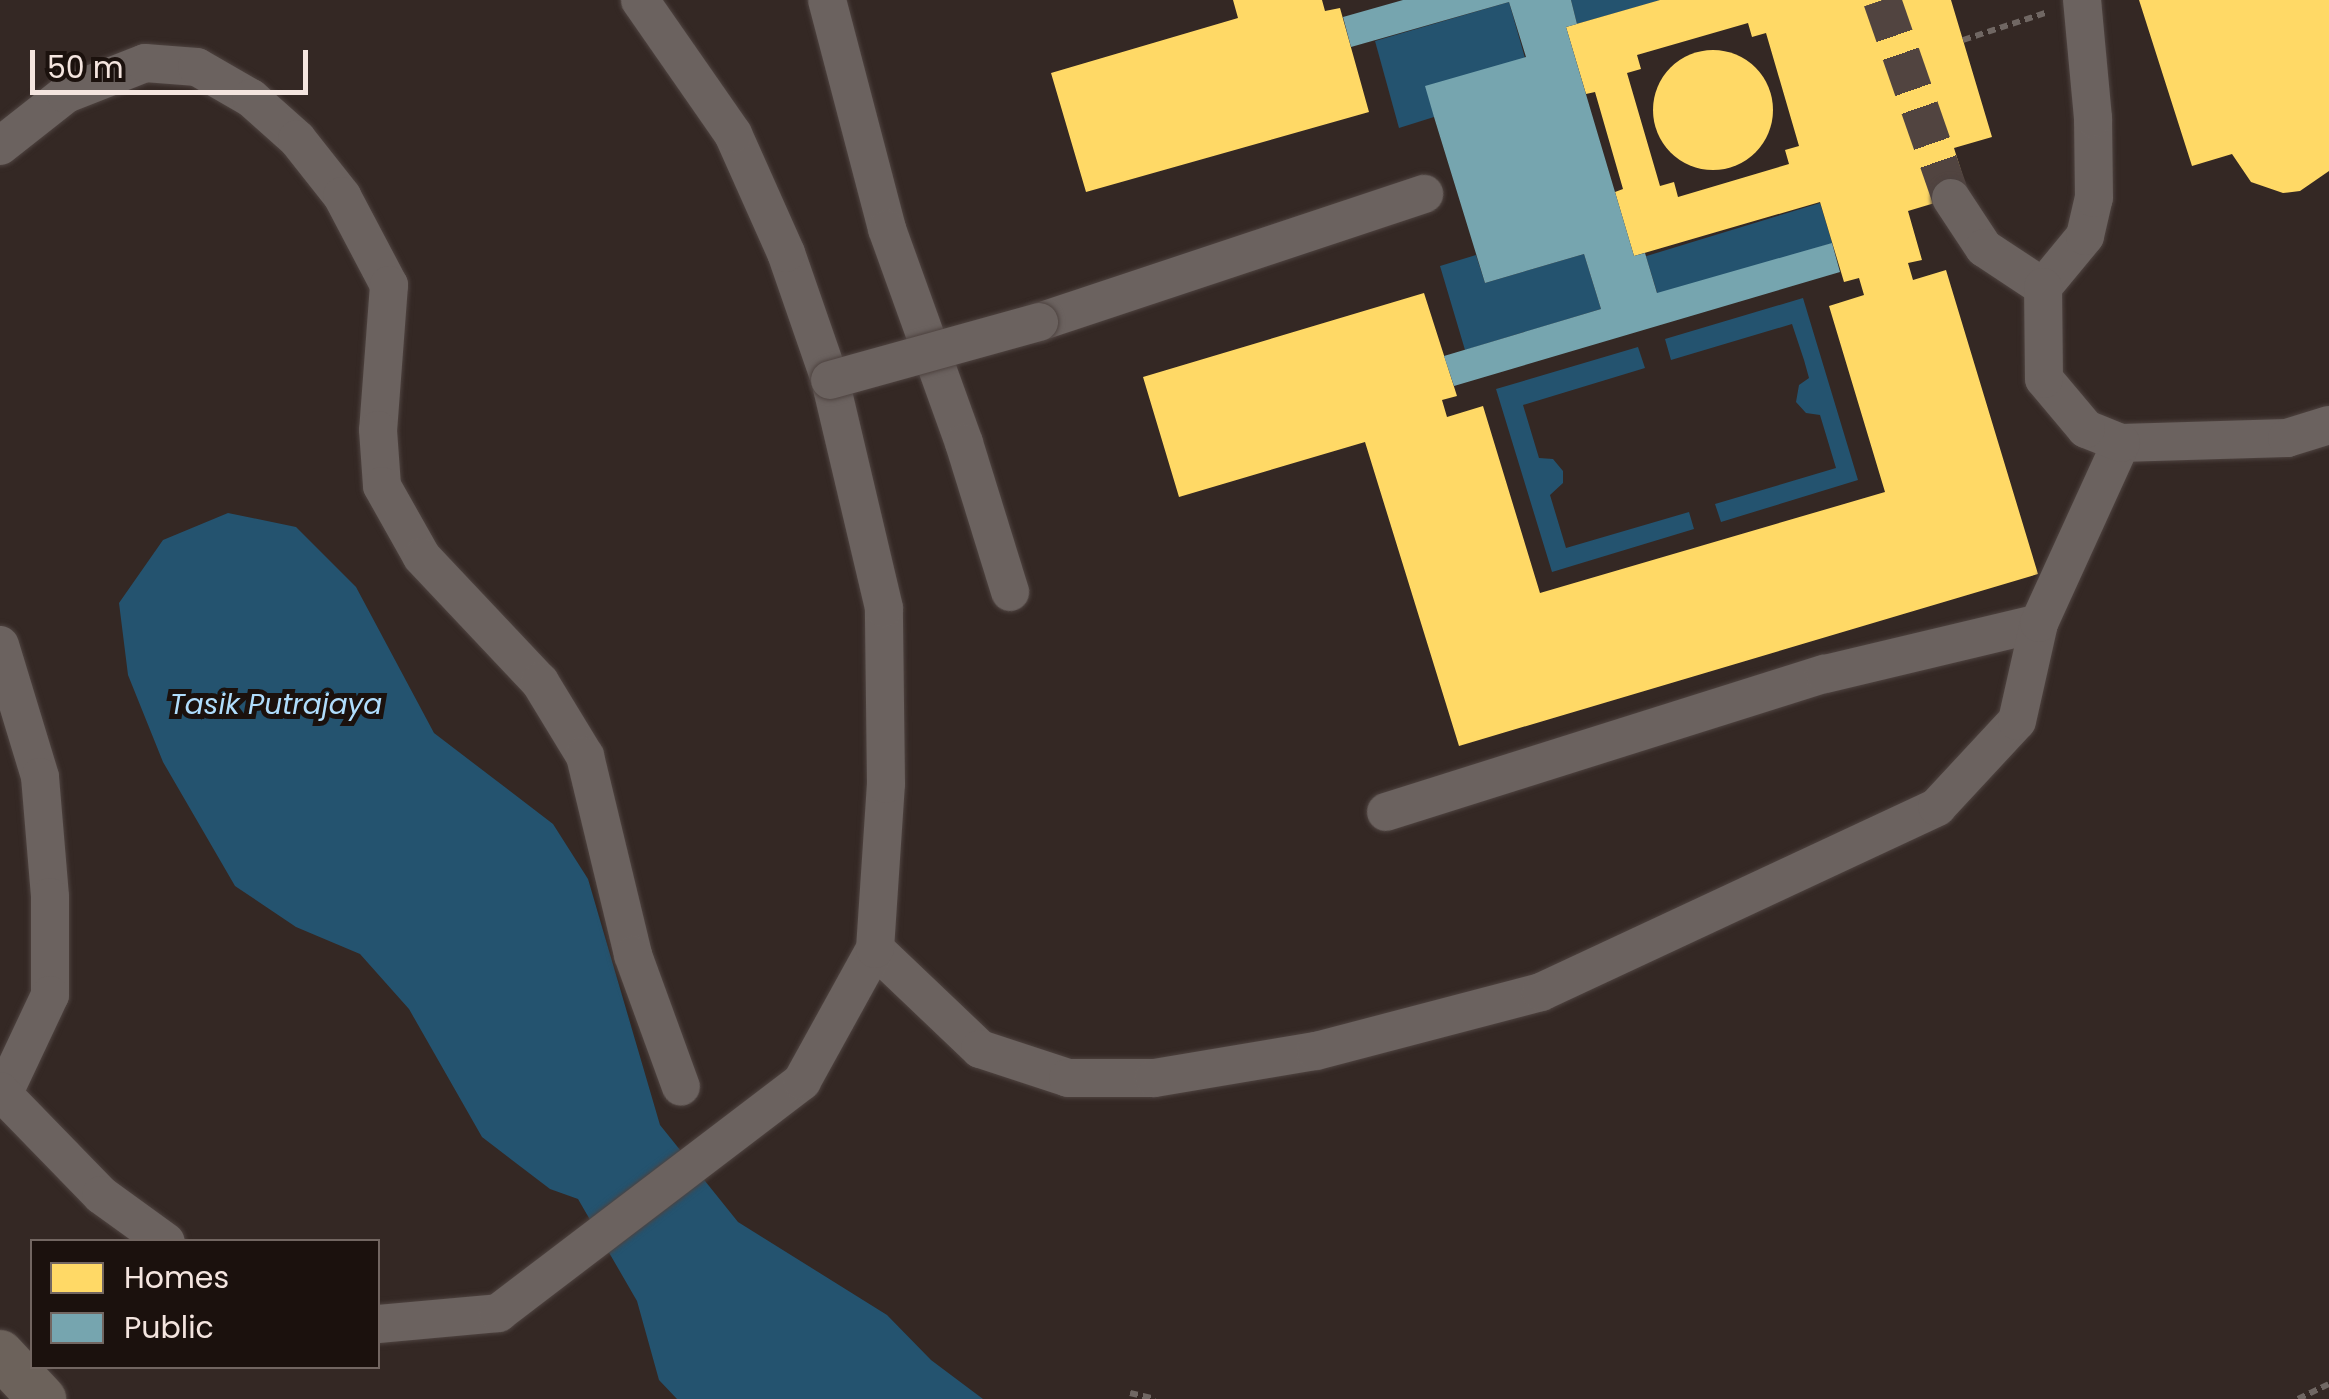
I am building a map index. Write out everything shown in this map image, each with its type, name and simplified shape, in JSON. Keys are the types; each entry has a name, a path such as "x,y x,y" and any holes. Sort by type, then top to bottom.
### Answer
{"main road":[{"path":"0,1354 42,1399"}],"lane":[{"path":"380,1324 498,1313 802,1081 875,948 886,784 884,608 830,380 786,253 732,134 640,0"},
{"path":"827,0 887,229 964,443 1010,592"},
{"path":"2082,0 2092,75 2094,198 2085,236 2043,287 2044,379 2086,428 2121,443 2287,438 2329,426"},
{"path":"0,146 66,94 145,64 197,67 251,98 297,138 342,196 389,284 378,430 382,486 422,557 540,682 585,756 633,955 681,1087"},
{"path":"830,380 1039,322 1424,194"},
{"path":"1952,198 1984,248 2043,287"},
{"path":"875,948 980,1049 1068,1078 1154,1078 1316,1051 1541,992 1936,808 2017,721 2039,623 2121,443"},
{"path":"1386,812 1825,674 2039,623"},
{"path":"0,644 40,777 50,896 50,995 1,1093 101,1195 162,1239"}],"path":[{"path":"1963,40 2034,16"},
{"path":"2298,1399 2329,1384"},
{"path":"1130,1392 1155,1399"}],"water":[{"path":"1571,0 1661,0 1577,24"},
{"path":"1509,2 1525,58 1434,117 1399,128 1375,41"},
{"path":"1820,203 1832,243 1658,296 1646,256"},
{"path":"1584,254 1601,309 1465,350 1440,266 1476,255 1485,283"},
{"path":"1803,298 1858,480 1721,522 1715,504 1836,468 1820,415 1806,413 1796,402 1799,385 1809,378 1804,360 1792,324 1671,360 1665,339"},
{"path":"1638,347 1645,368 1523,405 1539,458 1553,459 1563,471 1563,483 1550,495 1566,548 1689,512 1694,529 1552,572 1496,389"},
{"name":"Tasik Putrajaya","path":"228,513 296,527 356,587 434,733 553,824 588,879 660,1125 738,1222 887,1315 931,1360 983,1399 677,1399 659,1380 637,1301 578,1199 550,1189 482,1137 409,1009 360,954 296,927 235,886 163,762 128,675 119,603 163,540"}],"building: Homes":[{"path":"1233,0 1322,0 1325,11 1340,8 1369,112 1086,192 1051,73 1238,18"},
{"path":"1660,0 1951,0 1992,137 1954,148 1968,193 1908,211 1922,260 1908,263 1913,280 1946,270 2038,574 1459,746 1365,442 1179,497 1143,377 1424,293 1457,396 1442,400 1447,417 1483,406 1540,593 1885,492 1829,306 1864,295 1859,278 1844,282 1820,202 1634,256 1615,192 1623,189 1595,92 1586,94 1566,27","holes":["1748,23 1752,37 1766,33 1799,146 1785,150 1789,164 1678,197 1674,182 1660,186 1627,73 1641,69 1637,55"]},
{"path":"2139,0 2329,0 2329,171 2300,191 2283,193 2251,182 2232,154 2192,166"},
{"path":"1713,50 1736,55 1755,68 1768,87 1773,110 1768,133 1755,152 1736,165 1713,170 1690,165 1671,152 1658,133 1653,110 1658,87 1671,68 1690,55"}],"building: Public":[{"path":"1403,0 1571,0 1577,24 1566,27 1634,256 1645,253 1657,293 1832,243 1840,272 1454,386 1444,356 1601,309 1584,254 1485,283 1434,117 1425,86 1526,57 1509,2 1351,47 1343,17"}],"tunnel":[{"path":"1882,0 1951,198"}]}
